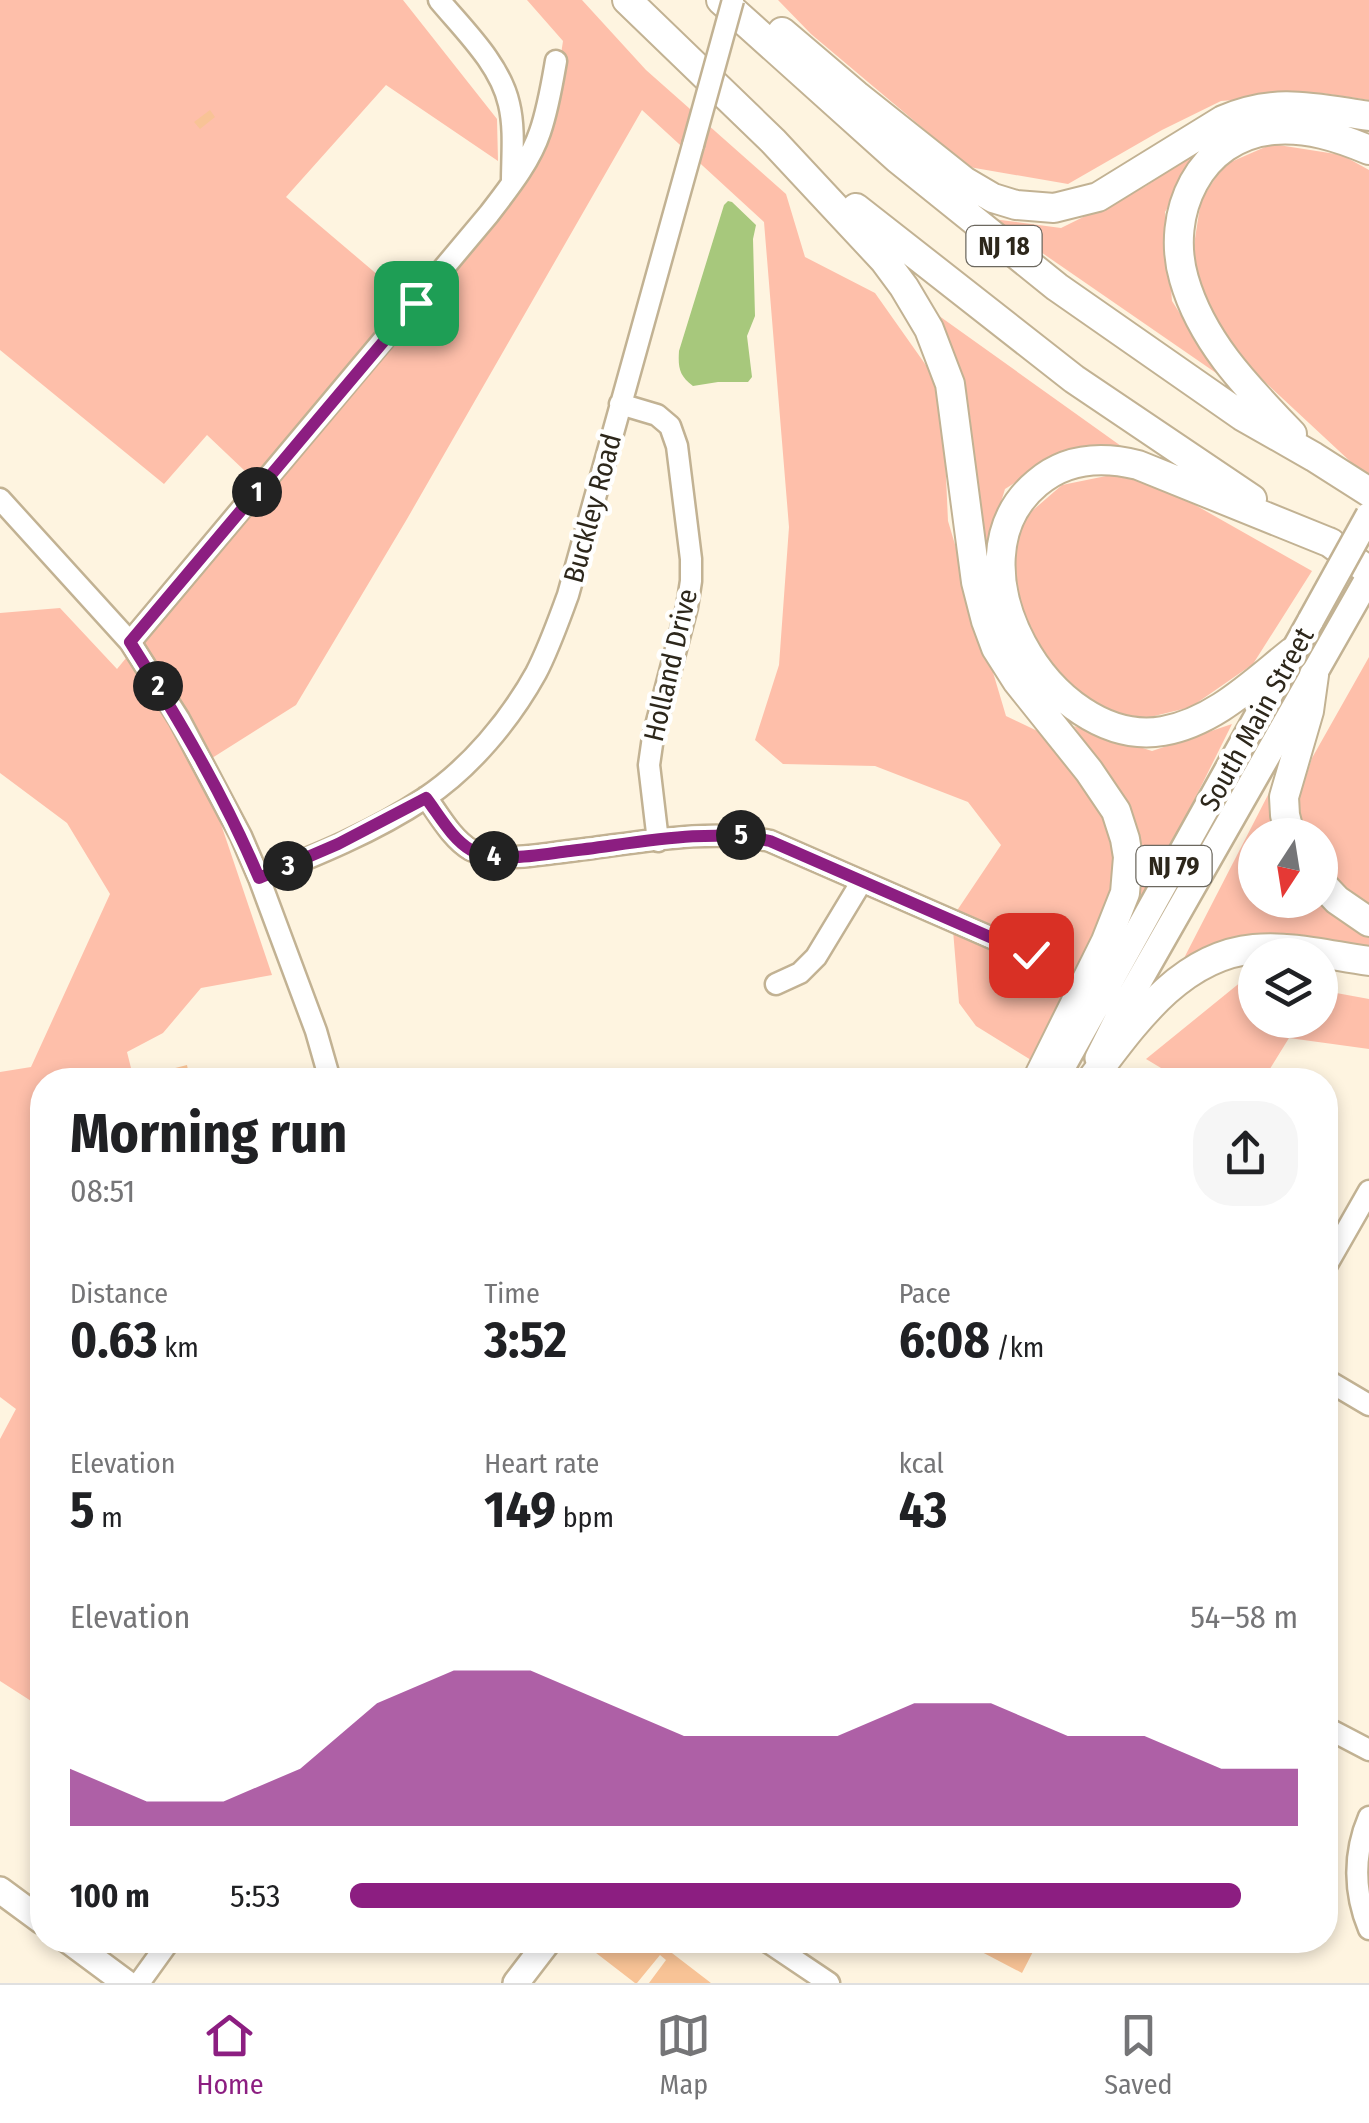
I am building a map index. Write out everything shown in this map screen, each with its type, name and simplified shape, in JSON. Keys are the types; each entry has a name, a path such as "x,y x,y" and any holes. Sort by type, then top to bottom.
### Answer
{"highway":[{"name":"NJ 18","path":"627,0 774,141 909,252 1074,379 1259,504 1331,543 1369,574"},
{"name":"NJ 18","path":"721,0 898,159 1057,287 1227,406 1369,492"},
{"path":"745,0 964,181 1016,206 1054,208 1098,198 1210,127 1242,112 1282,105 1369,116"},
{"path":"1314,456 1234,371 1202,324 1179,257 1182,210 1199,172 1212,158 1236,141 1256,134 1276,130 1312,132 1369,150"},
{"path":"774,141 884,260 928,329 953,395 976,582 996,648 1017,681 1106,794 1125,839 1128,877 1121,907 1043,1068"},
{"path":"1292,652 1222,706 1192,722 1144,732 1100,722 1056,689 1018,636 1000,575 999,557 1006,527 1019,501 1041,479 1072,463 1119,460 1331,543"},
{"path":"1286,818 1284,797 1309,711 1314,675"},
{"path":"1338,899 1369,922"},
{"path":"1099,1068 1167,989 1211,961 1236,952 1275,948 1369,962"}],"main road":[{"name":"South Main Street","path":"1062,1068 1369,515"},
{"name":"South Main Street","path":"1095,1068 1119,1016 1369,574"},
{"path":"0,1890 30,1912"},
{"path":"86,1953 126,1983"},
{"path":"516,1983 538,1953"}],"street":[{"path":"439,0 488,61 506,94 513,136 512,184"},
{"name":"Buckley Road","path":"259,878 338,844 426,798 488,740 535,674 568,595 733,0"},
{"path":"130,642 512,184 540,132 556,61"},
{"name":"Holland Drive","path":"620,404 657,415 670,426 677,446 690,559 687,608 648,765 658,841"},
{"path":"0,500 130,642 179,719 259,878 327,1068"},
{"path":"426,798 457,838 472,850 490,856 528,856 730,834 770,841 1031,955"},
{"path":"776,984 800,973 816,958 862,881"},
{"path":"1338,1245 1369,1191"},
{"path":"1338,1387 1369,1405"},
{"path":"1338,1733 1369,1750"},
{"path":"1369,1817 1357,1864 1360,1903 1369,1930"},
{"path":"138,1983 160,1953"},
{"path":"784,1953 828,1983"}],"shaded area":[{"path":"0,0 403,0 497,119 498,161 386,85 286,197 412,304 547,146 563,41 527,0 582,0 646,70 786,194 805,257 875,293 942,388 948,521 1006,716 1050,737 1108,826 1118,877 1083,967 1031,1060 976,1026 959,1003 952,918 1001,845 968,802 875,766 783,764 755,740 779,665 789,527 764,222 642,110 296,705 201,765 272,975 201,988 163,1033 127,1052 131,1068 30,1068 30,1700 0,1681 0,1439 16,1409 0,1397 0,1072 31,1067 110,894 67,823 0,773 0,613 60,608 117,669 265,490 207,435 164,484 0,350"},
{"path":"778,0 1369,0 1369,100 1321,93 1221,101 1068,184 969,167 811,34"},
{"path":"1272,144 1342,155 1369,170 1367,477 1236,355 1189,277 1201,200 1224,165"},
{"path":"1205,145 1165,212 1172,301 1219,375 993,219 1061,228 1146,186"},
{"path":"728,201 756,225 755,316 747,336 752,377 748,382 693,386 680,371 679,351"},
{"path":"935,313 1135,456 1059,455 1005,489 984,558 970,417"},
{"path":"1111,475 1158,484 1312,571 1253,664 1191,707 1138,720 1075,697 1023,622 1011,565 1024,518 1062,485"},
{"path":"1369,657 1369,905 1338,885 1338,818 1293,817 1312,758"},
{"path":"1232,724 1141,907 1138,835 1124,801 1074,726 1152,751"},
{"path":"1270,791 1275,818 1256,818"},
{"path":"1238,853 1238,918 1338,918 1338,911 1369,929 1369,954 1338,956 1338,938 1238,938 1238,961 1181,964"},
{"path":"1238,984 1238,1038 1289,1038 1270,1068 1161,1068 1146,1059"},
{"path":"1338,993 1369,999 1369,1049 1289,1038 1338,1038"}],"building":[{"path":"210,110 215,117 200,129 194,122"},
{"path":"596,1953 672,1953 711,1983 649,1983 666,1960 660,1955 635,1983"},
{"path":"984,1953 1032,1953 1022,1973"}],"route":[{"path":"416,303 130,642 179,719 259,878 338,844 426,798 457,838 472,850 490,856 528,856 730,834 770,841 1031,955"}]}
